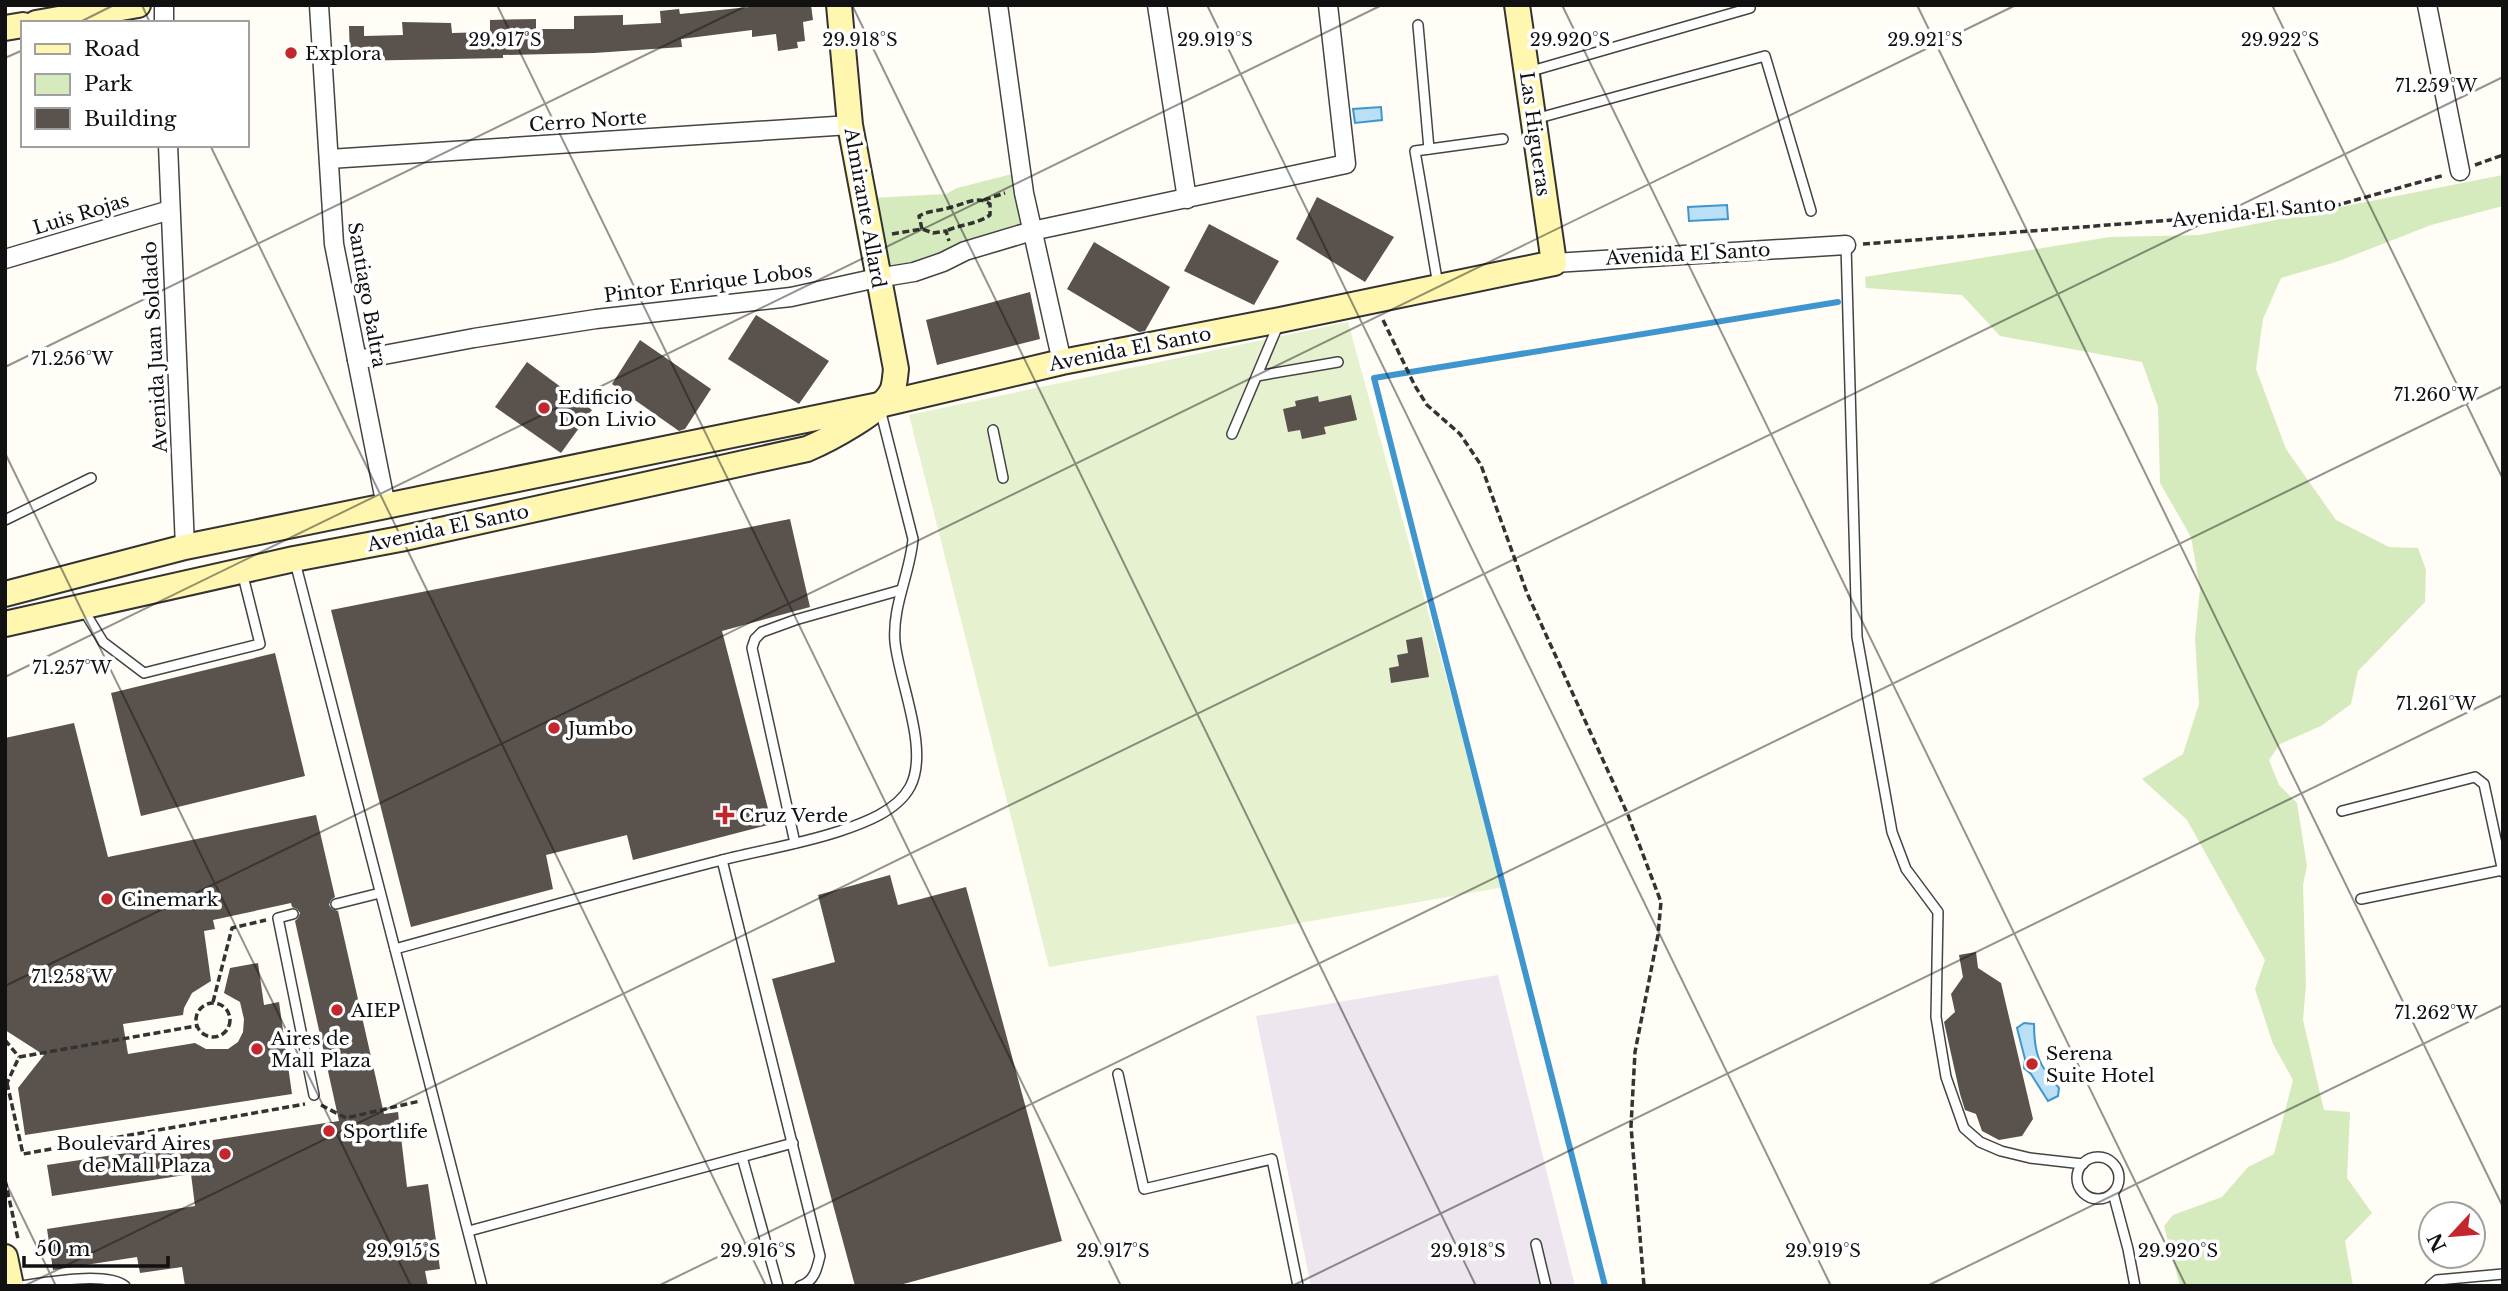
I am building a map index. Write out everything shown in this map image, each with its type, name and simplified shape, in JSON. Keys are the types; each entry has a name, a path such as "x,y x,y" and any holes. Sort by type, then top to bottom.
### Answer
{"main road":[{"path":"47,21 138,5"},
{"name":"Almirante Allard","path":"839,5 850,125 896,369 892,391 879,405"},
{"name":"Las Higueras","path":"1517,5 1554,263"},
{"name":"Avenida El Santo","path":"5,594 185,547 879,405 1062,362 1554,263"},
{"name":"Avenida El Santo","path":"5,624 232,572 400,539 807,449 845,430 879,405"},
{"path":"185,547 202,563 232,572"},
{"path":"11,1286 12,1251"}],"street":[{"name":"Santiago Baltra","path":"319,5 334,244 386,506"},
{"path":"998,5 1024,192 1062,362"},
{"path":"1157,5 1187,199"},
{"name":"Pintor Enrique Lobos","path":"358,360 596,319 791,297 914,272 965,251 1032,231 1346,164 1328,5"},
{"path":"2427,5 2459,171"},
{"name":"Cerro Norte","path":"329,159 850,125"},
{"name":"Avenida Juan Soldado","path":"168,147 185,547"},
{"name":"Luis Rojas","path":"5,259 170,209"},
{"name":"Avenida El Santo","path":"1554,263 1846,245"}],"lane":[{"path":"1527,72 1749,8"},
{"path":"1418,26 1429,149"},
{"path":"1534,120 1765,56 1811,211"},
{"path":"1438,287 1415,151 1503,139"},
{"path":"1846,245 1857,637 1892,832 1906,869 1938,912 1936,1017 1946,1077 1965,1128 1980,1142 2001,1151 2030,1158 2082,1164 2101,1157 2114,1164 2119,1179 2113,1193 2135,1286"},
{"path":"1232,434 1280,320"},
{"path":"1256,376 1338,362"},
{"path":"395,949 841,830 889,810 901,800 911,786 917,746 895,643 895,612 911,561 913,539 879,405"},
{"path":"993,430 1003,478"},
{"path":"5,520 90,478"},
{"path":"294,559 482,1286"},
{"path":"82,606 103,642 144,673 260,644 232,572"},
{"path":"795,843 752,648 755,639 762,632 795,620 901,590"},
{"path":"2342,811 2475,777 2484,784 2503,871 2361,899"},
{"path":"722,860 820,1256 816,1273 806,1284 800,1286"},
{"path":"336,904 380,893"},
{"path":"293,914 278,918 314,1094"},
{"path":"1118,1074 1144,1189 1272,1159 1298,1286"},
{"path":"468,1231 793,1143"},
{"path":"743,1157 778,1286"},
{"path":"2082,1164 2077,1182 2085,1195 2099,1200 2113,1193"},
{"path":"1536,1244 1546,1286"},
{"path":"2430,1286 2437,1280 2503,1274"},
{"path":"19,1286 91,1279 118,1280 125,1286"}],"path":[{"name":"Avenida El Santo","path":"1846,245 2327,208 2459,171 2503,155"},
{"path":"922,229 919,216 930,210 1015,191 1024,192"},
{"path":"871,235 922,229 933,233 978,223 990,215 990,205 984,200"},
{"path":"946,231 953,257"},
{"path":"1373,301 1427,405 1460,434 1481,465 1527,593 1628,815 1661,902 1658,935 1635,1052 1631,1126 1644,1286"},
{"path":"213,1002 232,928 278,918"},
{"path":"217,1002 225,1008 230,1018 227,1031 218,1036 209,1037 196,1026 195,1019 199,1009 207,1003 217,1002"},
{"path":"19,1057 196,1026"},
{"path":"5,1040 19,1057"},
{"path":"19,1057 6,1082 23,1154 304,1104 310,1099 346,1118 434,1098"},
{"path":"5,1180 12,1251"}],"shaded area":[{"path":"1498,975 1575,1286 1311,1286 1256,1016"}],"green space":[{"path":"1016,173 1027,222 1021,231 921,263 888,267 871,198 946,194 957,188"},
{"path":"2503,175 2503,206 2431,225 2339,261 2281,278 2263,319 2256,369 2286,449 2336,520 2389,547 2418,548 2426,570 2425,602 2358,671 2351,704 2321,726 2280,744 2269,760 2279,785 2297,803 2307,866 2303,885 2306,985 2303,1020 2324,1110 2350,1112 2347,1178 2372,1213 2345,1241 2353,1286 2180,1286 2164,1226 2173,1215 2222,1197 2248,1167 2274,1154 2293,1080 2273,1044 2255,989 2265,960 2187,820 2142,779 2183,754 2199,704 2195,638 2200,589 2191,537 2160,483 2158,407 2142,362 2000,336 1962,295 1866,288 1865,277 2110,237 2199,235"},
{"path":"1348,322 1504,887 1049,967 909,415"}],"water":[{"path":"1381,107 1382,120 1355,123 1353,109"},
{"path":"1727,205 1728,219 1689,221 1688,207"},
{"name":"Serena Suite Hotel","path":"2024,1023 2034,1024 2039,1059 2059,1088 2058,1096 2048,1101 2031,1074 2024,1068 2025,1059 2017,1028"}],"building":[{"path":"769,5 811,5 813,20 803,22 805,41 797,42 798,48 778,51 776,34 752,37 752,30 681,39 682,47 503,55 503,58 350,61 349,26 364,26 364,36 403,35 402,22 451,23 452,33 490,32 490,20 536,19 536,29 574,29 574,16 623,15 623,25 661,23 660,11 679,9 680,14"},
{"path":"1317,197 1394,237 1365,282 1296,239"},
{"path":"1209,224 1279,261 1254,305 1184,271"},
{"path":"1094,242 1170,287 1145,331 1139,332 1067,289"},
{"path":"1030,292 1040,339 937,365 926,320"},
{"path":"756,315 829,361 799,404 728,359"},
{"path":"640,340 711,389 685,429 679,431 612,384"},
{"name":"Edificio Don Livio","path":"527,362 592,410 561,453 495,407"},
{"path":"1351,395 1357,420 1324,427 1326,434 1302,439 1300,430 1288,432 1283,409 1296,406 1295,401 1318,396 1319,402"},
{"name":"Jumbo","path":"790,519 810,607 722,631 772,824 633,860 627,835 546,855 553,889 411,927 331,610"},
{"path":"1422,637 1429,677 1391,683 1389,668 1399,666 1397,655 1408,653 1406,640"},
{"path":"275,653 305,776 141,816 111,693"},
{"path":"74,723 108,857 316,815 335,897 329,905 338,911 384,1114 398,1112 407,1187 428,1184 440,1269 425,1271 428,1286 185,1286 182,1267 140,1273 137,1257 53,1270 47,1229 195,1206 191,1174 52,1196 47,1165 339,1121 295,921 300,913 291,903 213,920 215,929 204,931 211,981 192,993 183,1015 123,1024 128,1054 195,1043 206,1049 228,1049 238,1042 243,1032 244,1019 240,1002 224,993 230,968 258,963 264,1005 279,1002 292,1094 25,1135 18,1088 44,1055 5,1030 5,738"},
{"path":"890,875 898,905 966,887 1062,1241 896,1286 855,1286 772,979 835,962 818,895"},
{"path":"1976,952 1978,968 2001,983 2033,1119 2022,1136 1999,1140 1982,1131 1976,1114 1965,1110 1960,1094 1944,1022 1955,1012 1951,994 1963,977 1959,955"}],"waterway":[{"path":"1605,1286 1374,378 1838,302"}],"place":[{"name":"Explora","path":"291,53"},
{"name":"Edificio Don Livio","path":"544,408"},
{"name":"Jumbo","path":"554,728"},
{"name":"Cruz Verde","path":"725,815"},
{"name":"Cinemark","path":"107,899"},
{"name":"AIEP","path":"337,1010"},
{"name":"Aires de Mall Plaza","path":"257,1049"},
{"name":"Serena Suite Hotel","path":"2032,1064"},
{"name":"Sportlife","path":"329,1131"},
{"name":"Boulevard Aires de Mall Plaza","path":"225,1154"}]}
